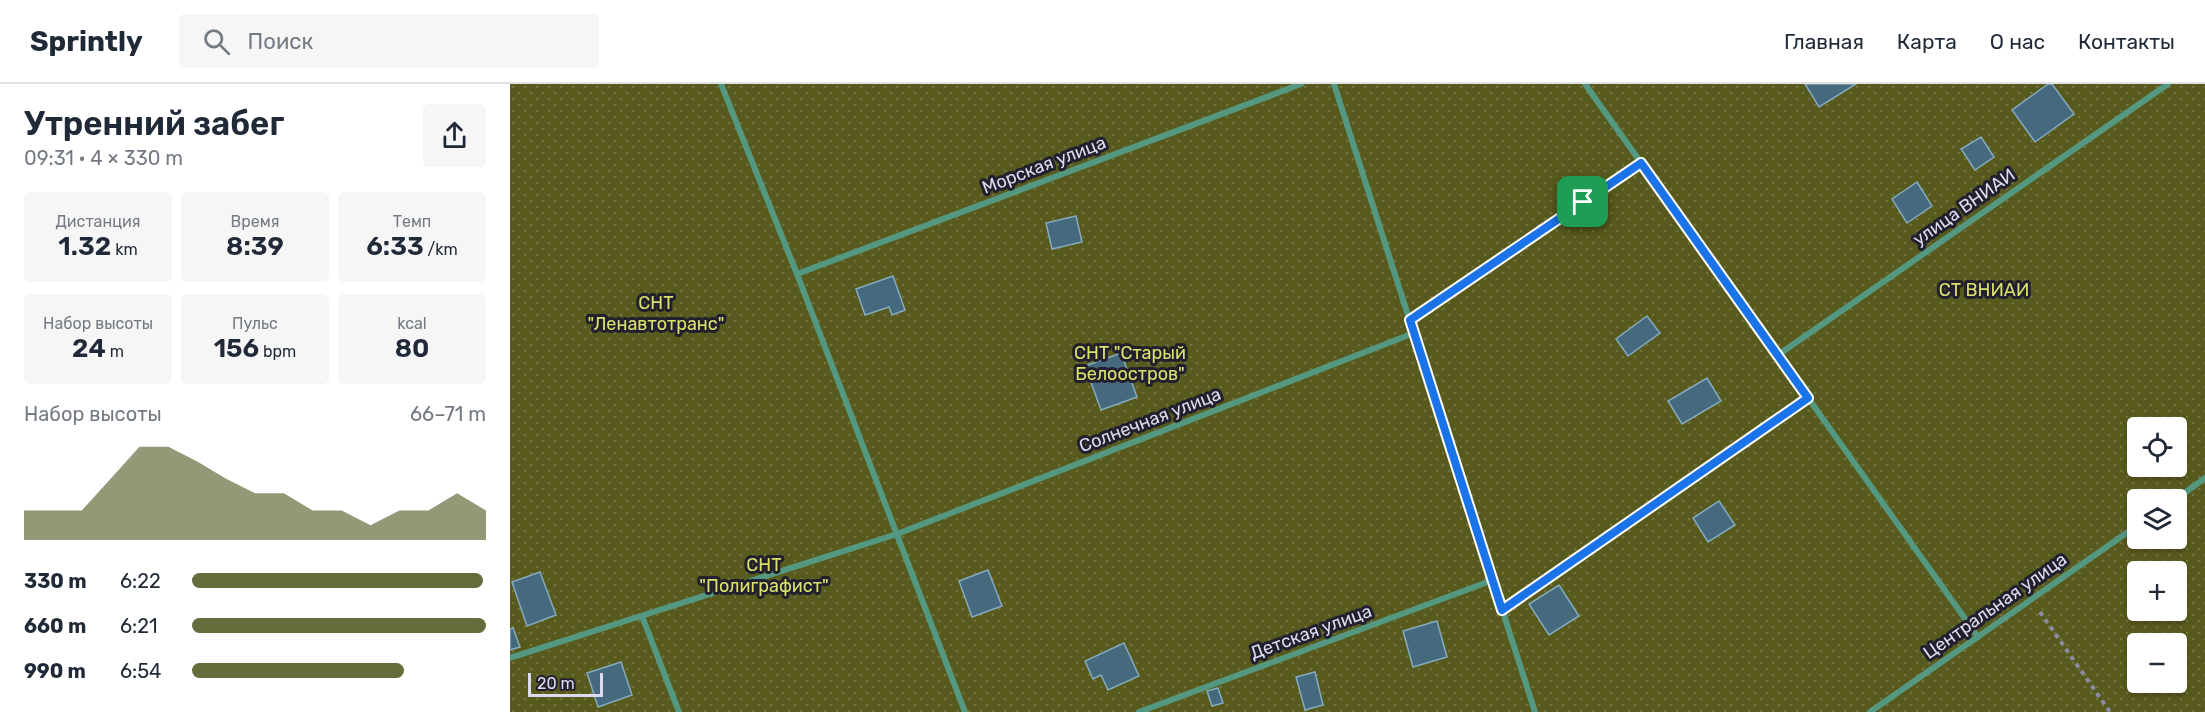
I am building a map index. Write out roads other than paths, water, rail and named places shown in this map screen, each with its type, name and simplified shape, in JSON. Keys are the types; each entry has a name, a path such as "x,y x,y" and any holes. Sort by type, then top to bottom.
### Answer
{"street":[{"path":"721,84 797,274 965,712"},
{"name":"Морская улица","path":"797,274 1301,84"},
{"path":"1334,84 1535,712"},
{"path":"1585,84 1978,637"},
{"name":"улица ВНИАИ","path":"1778,355 2168,84"},
{"path":"1410,320 1641,163"},
{"name":"Солнечная улица","path":"510,658 897,534 1414,333"},
{"path":"1502,610 1808,398"},
{"path":"2187,491 2205,478"},
{"name":"Центральная улица","path":"1870,712 2127,533"},
{"name":"Детская улица","path":"1139,712 1493,580"},
{"path":"642,616 679,712"}],"park label":[{"name":"СТ ВНИАИ","path":"1984,290"},
{"name":"СНТ \"Ленавтотранс\"","path":"656,313"},
{"name":"СНТ \"Старый Белоостров\"","path":"1130,363"},
{"name":"СНТ \"Полиграфист\"","path":"764,575"}]}
